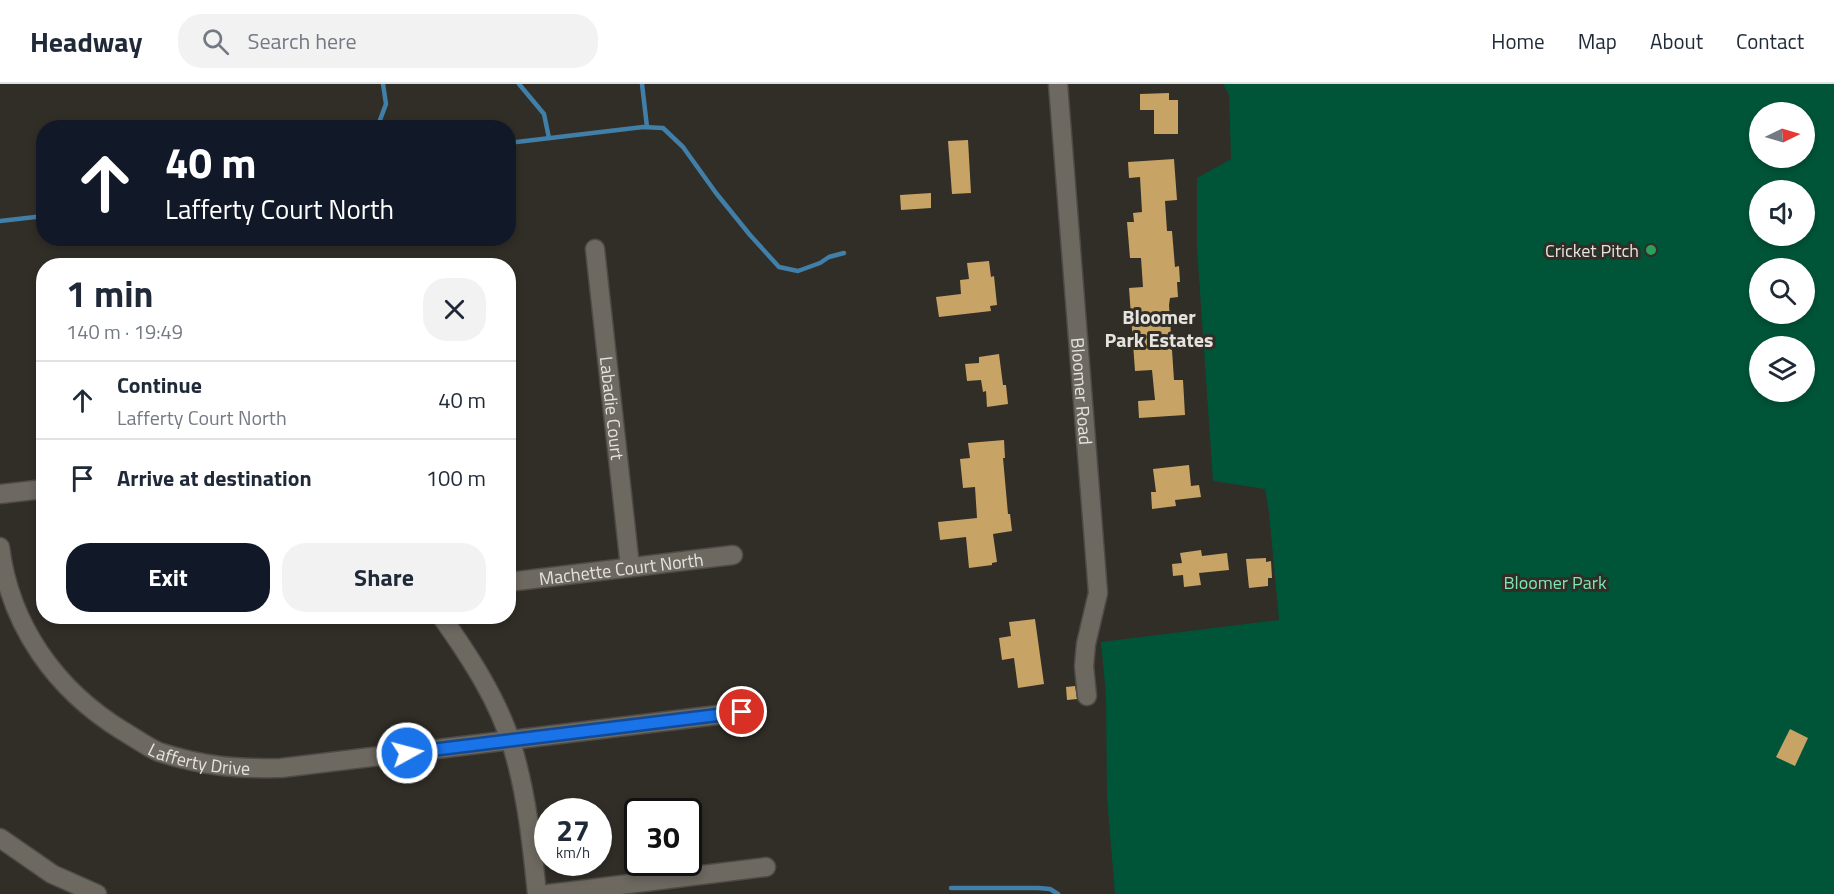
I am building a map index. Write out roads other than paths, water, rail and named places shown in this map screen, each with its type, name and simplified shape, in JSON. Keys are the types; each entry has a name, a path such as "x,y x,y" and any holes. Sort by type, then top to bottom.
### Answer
{"street":[{"name":"Bloomer Road","path":"1058,84 1098,593 1086,644 1084,666 1087,696"},
{"name":"Labadie Court","path":"595,249 630,567"},
{"path":"0,494 36,490"},
{"name":"Lafferty Drive","path":"0,547 7,586 15,610 34,644 56,674 84,704 114,725 156,751 198,763 228,768 281,768 742,712"},
{"name":"Machette Court North","path":"516,581 733,555"},
{"path":"449,624 481,677 510,740 521,779 529,822 537,894"},
{"path":"0,838 52,874 97,894"},
{"path":"548,894 766,867"}],"waterway":[{"path":"380,120 386,104 383,84"},
{"path":"519,84 544,114 549,138"},
{"path":"642,84 647,127"},
{"path":"516,142 643,127 663,128 683,147 716,193 779,267 798,271 844,253"},
{"path":"0,221 36,217"},
{"path":"951,888 1038,888 1050,889 1058,894"}],"place":[{"name":"Cricket Pitch","path":"1651,250"}],"district":[{"name":"Bloomer Park Estates","path":"1159,328"}],"park label":[{"name":"Bloomer Park","path":"1555,582"}]}
